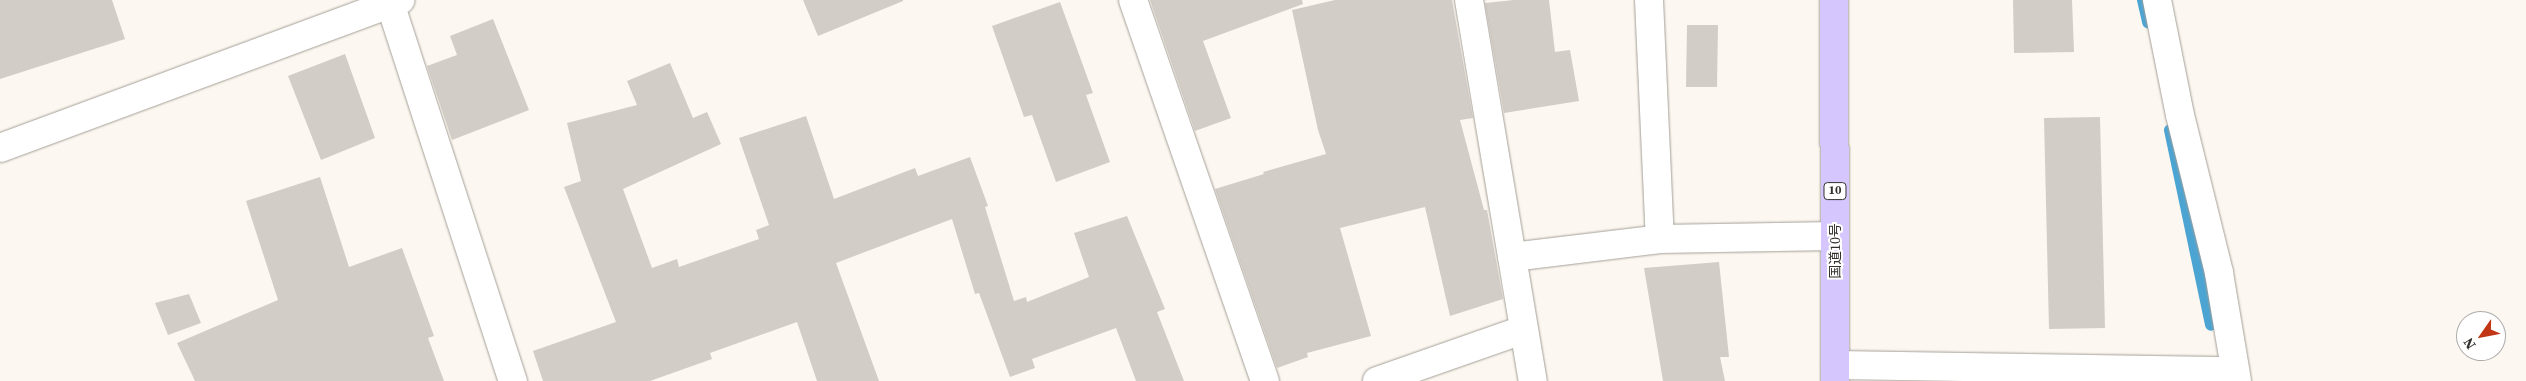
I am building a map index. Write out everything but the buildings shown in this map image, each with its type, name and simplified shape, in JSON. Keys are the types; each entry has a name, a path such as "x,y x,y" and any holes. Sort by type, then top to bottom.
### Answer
{"highway":[{"name":"国道10号","path":"1834,0 1835,373"}],"street":[{"path":"1133,0 1265,381"},
{"path":"1469,0 1533,381"},
{"path":"1649,0 1660,239"},
{"path":"1835,373 2236,376 2219,273 2180,115 2157,0"},
{"path":"0,148 393,1 513,381"},
{"path":"1512,257 1660,239 1835,236"},
{"path":"1377,381 1523,330"}],"waterway":[{"path":"2143,0 2148,22"},
{"path":"2170,130 2211,325"}]}
